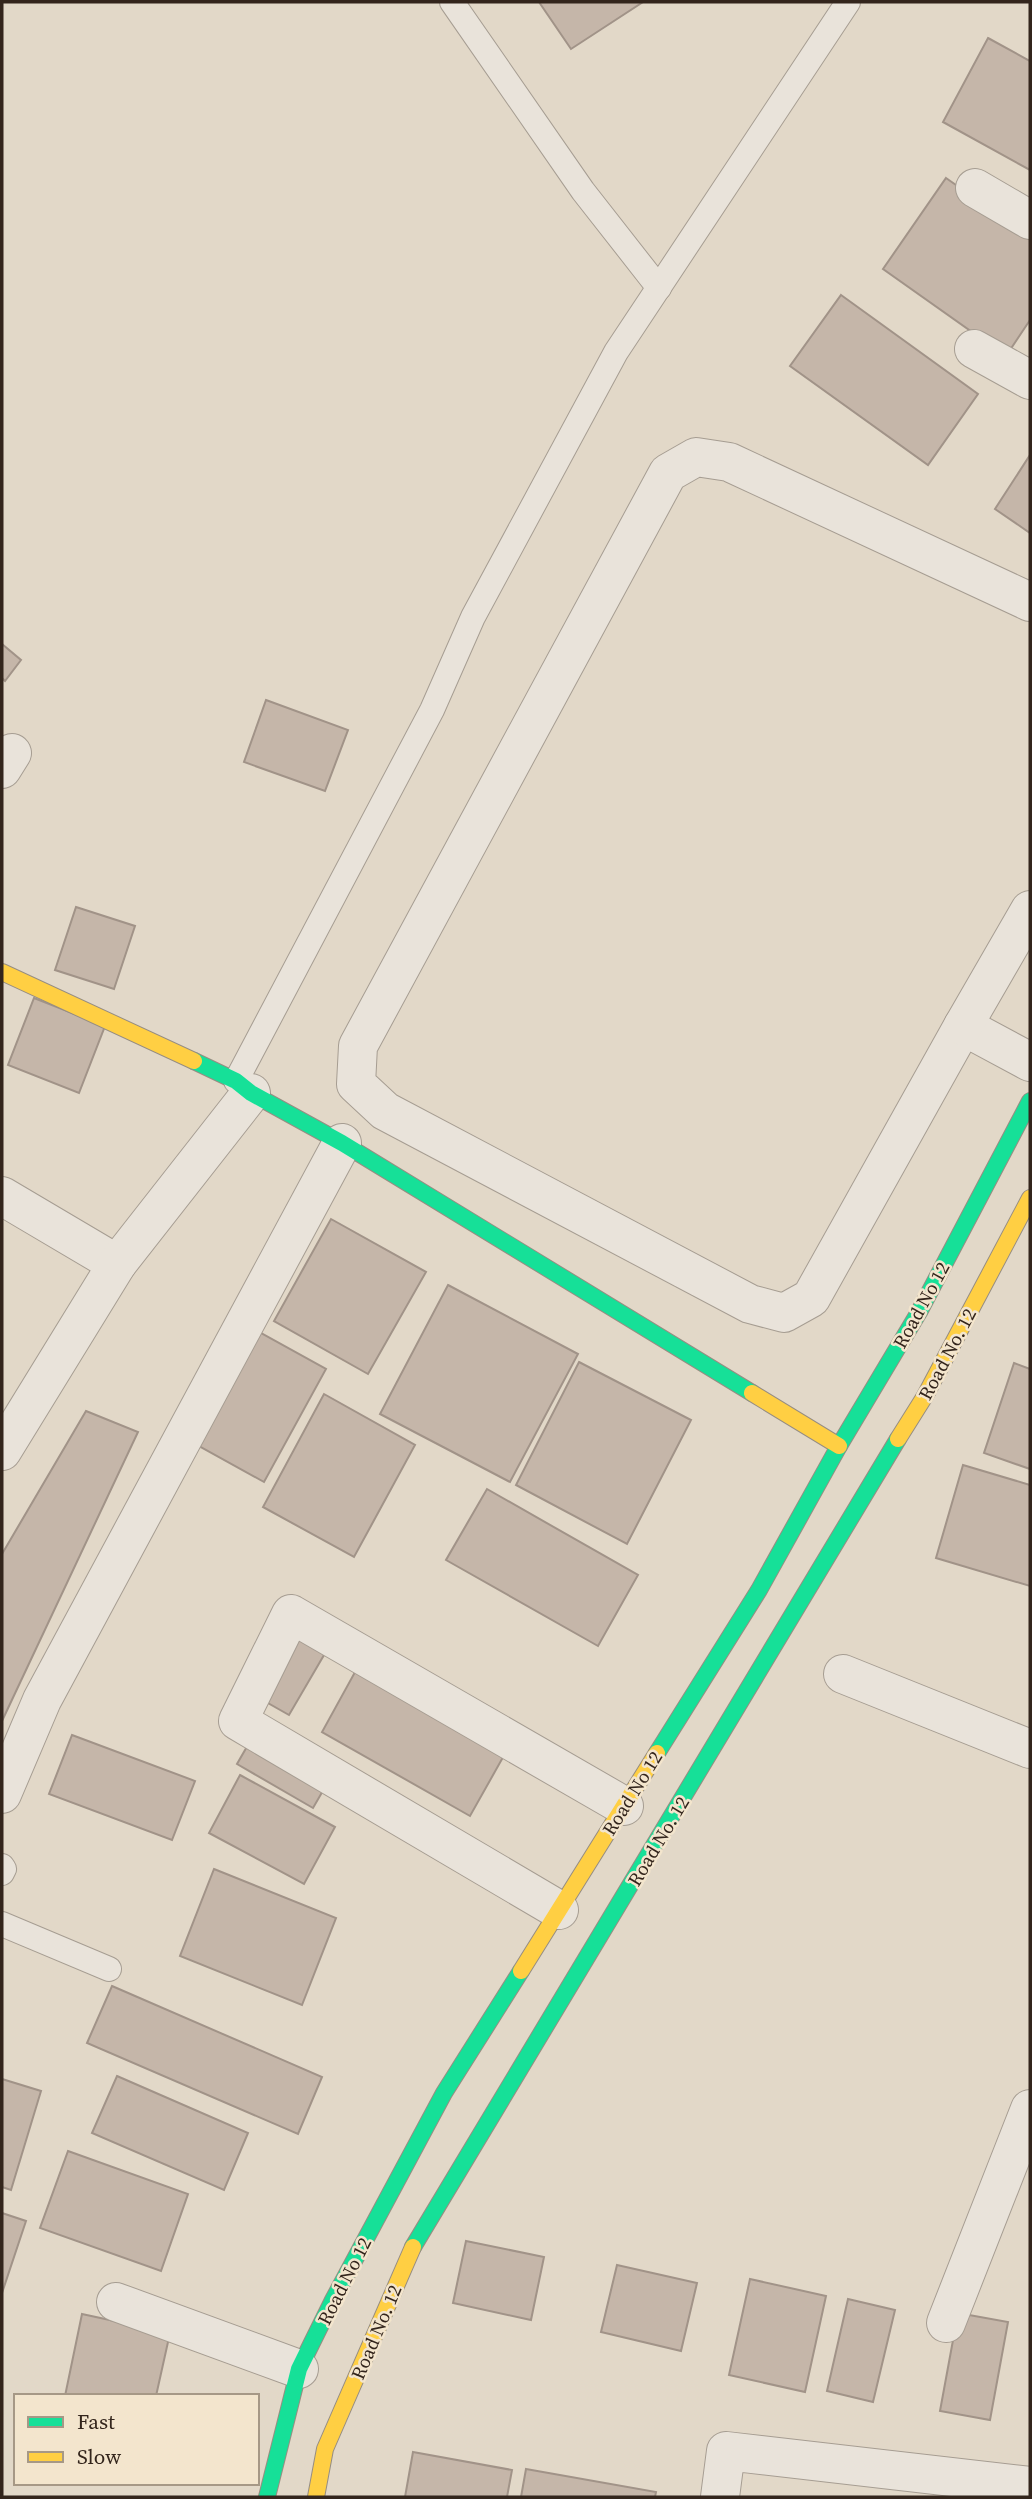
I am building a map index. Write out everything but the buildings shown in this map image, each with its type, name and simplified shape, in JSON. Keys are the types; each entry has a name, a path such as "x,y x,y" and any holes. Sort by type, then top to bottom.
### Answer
{"main road":[{"path":"2,972 244,1087 342,1143 839,1446"},
{"name":"Road No 12","path":"267,2497 299,2369 444,2093 759,1590 839,1446 919,1312 1030,1101"},
{"name":"Road No. 12","path":"316,2497 326,2449 410,2252 925,1396 1030,1198"}],"street":[{"path":"975,188 1030,220"},
{"path":"974,349 1030,380"},
{"path":"1030,602 729,462 696,457 668,473 358,1045 356,1084 386,1111 750,1304 784,1313 811,1297 963,1026 1019,953 1030,910"},
{"path":"963,1026 1030,1062"},
{"path":"2,1451 117,1264 244,1087"},
{"path":"2,1794 42,1700 342,1143"},
{"path":"2,1196 117,1264"},
{"path":"559,1910 238,1721 291,1614 624,1806"},
{"path":"843,1674 1030,1749"},
{"path":"946,2323 1030,2109"},
{"path":"116,2302 299,2369"},
{"path":"720,2497 726,2451 1030,2486"}],"lane":[{"path":"452,2 583,191 659,288"},
{"path":"244,1087 432,710 473,617 616,352 848,2"},
{"path":"2,1866 2,1873"},
{"path":"2,1924 109,1969"}],"traffic: fast":[{"path":"194,1061 236,1081 251,1093 342,1143 752,1393"},
{"path":"657,1753 759,1590 839,1446 919,1312 1030,1101"},
{"path":"413,2247 898,1439"},
{"path":"267,2497 299,2369 444,2093 521,1971"}],"traffic: slow":[{"path":"2,972 194,1061"},
{"path":"898,1439 925,1396 1030,1198"},
{"path":"752,1393 839,1446"},
{"path":"521,1971 657,1753"},
{"path":"316,2497 325,2449 413,2247"}]}
